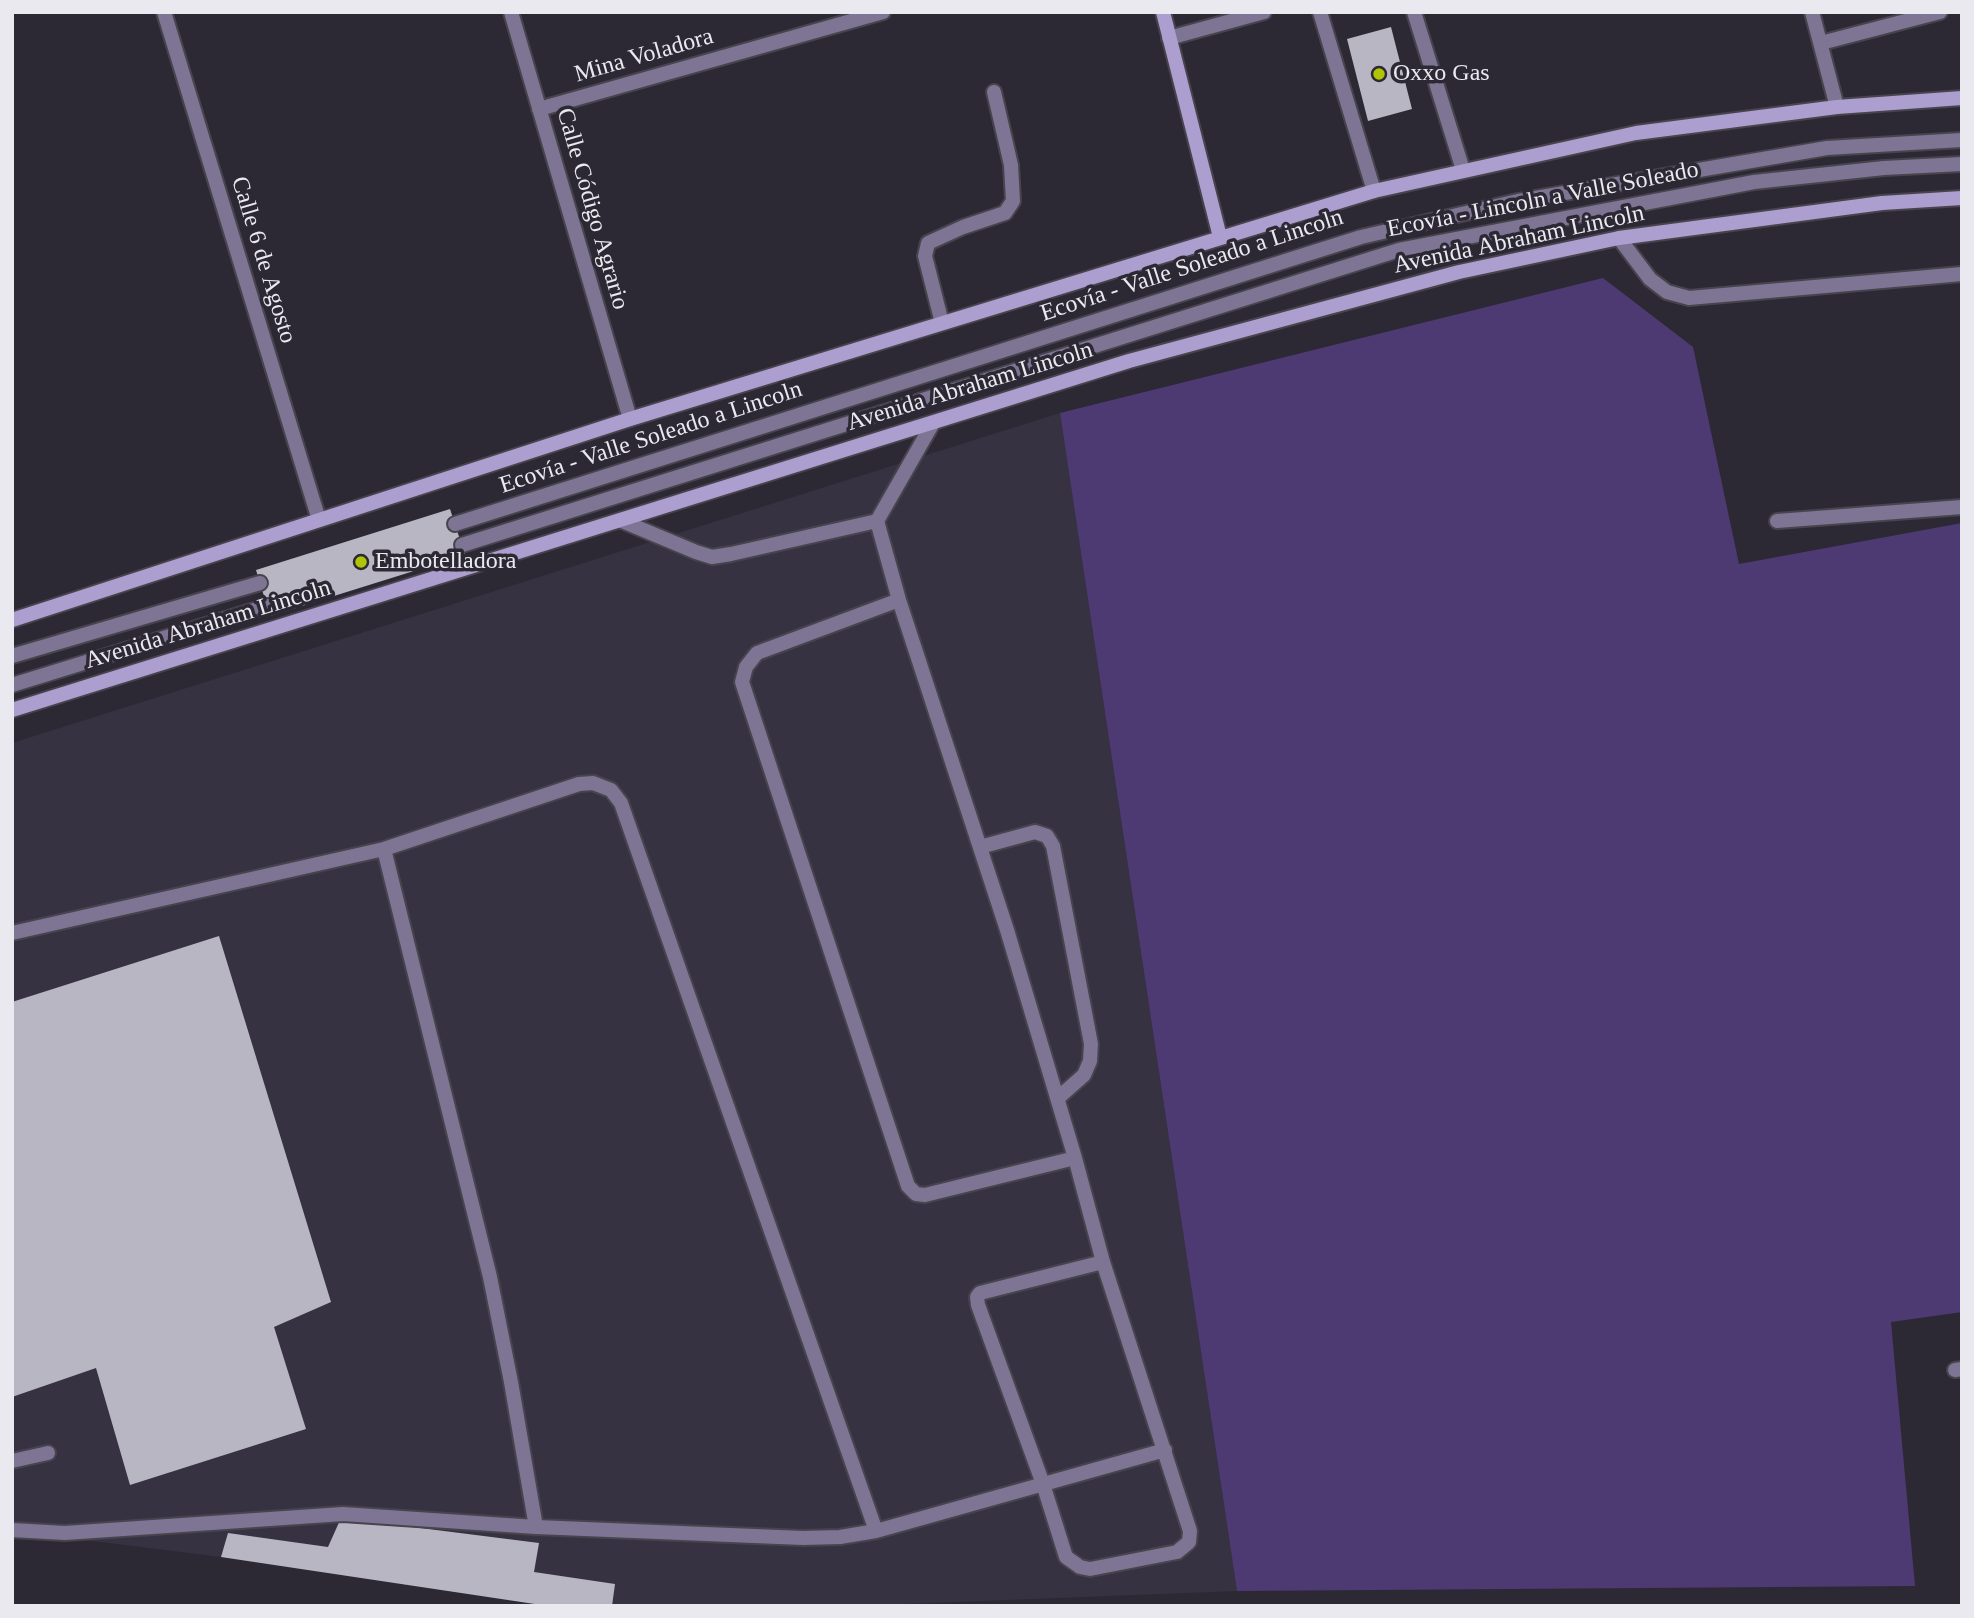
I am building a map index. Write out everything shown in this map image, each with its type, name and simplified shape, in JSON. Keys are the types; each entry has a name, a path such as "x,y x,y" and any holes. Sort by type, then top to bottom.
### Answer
{"main road":[{"path":"1163,12 1220,237"},
{"path":"12,620 630,419 1374,191 1636,133 1837,107 1962,98"},
{"name":"Avenida Abraham Lincoln","path":"12,709 1129,361 1446,275 1619,238 1882,203 1962,198"}],"street":[{"name":"Calle 6 de Agosto","path":"164,12 319,520"},
{"name":"Calle Código Agrario","path":"511,12 630,419"},
{"name":"Mina Voladora","path":"539,109 883,12"},
{"path":"1169,38 1264,12"},
{"path":"1320,12 1374,191"},
{"path":"1414,12 1463,170"},
{"path":"1812,12 1837,107"},
{"path":"1821,43 1940,12"},
{"path":"942,323 925,256 928,243 963,227 1005,213 1013,201 1011,165 995,92"},
{"name":"Ecovía - Valle Soleado a Lincoln","path":"456,524 1362,237 1518,201 1827,148 1962,140"},
{"name":"Ecovía - Lincoln a Valle Soleado","path":"461,545 1399,250 1754,182 1884,168 1962,164"},
{"path":"1619,238 1650,279 1667,292 1689,298 1962,274"},
{"path":"933,423 877,521 899,600 1058,1098 1102,1262 1190,1531 1189,1542 1177,1552 1090,1569 1080,1567 1066,1557 978,1305 978,1297 980,1293 1102,1262"},
{"path":"1777,521 1962,507"},
{"path":"622,521 712,556 732,554 877,521"},
{"path":"12,656 260,583"},
{"path":"899,600 757,653 746,667 742,682 908,1186 916,1194 925,1195 1075,1158"},
{"path":"12,685 267,606"},
{"path":"12,933 384,849 579,784 601,785 611,790 621,803 876,1531"},
{"path":"980,847 1035,832 1047,836 1053,846 1091,1044 1090,1061 1084,1075 1058,1098"},
{"path":"384,849 490,1277 512,1382 536,1527"},
{"path":"12,1530 65,1533 343,1514 536,1527 803,1538 840,1537 876,1531 1165,1450"},
{"path":"12,1461 48,1453"}],"shaded area":[{"path":"1603,278 1693,347 1739,564 1962,523 1962,1312 1891,1322 1915,1586 1237,1591 1060,413"},
{"path":"1060,413 1237,1591 852,1606 548,1606 221,1557 12,1531 12,743"}],"building":[{"name":"Oxxo Gas","path":"1391,27 1412,109 1368,121 1347,39"},
{"name":"Embotelladora","path":"450,509 465,555 270,616 256,570"},
{"path":"219,936 331,1302 274,1327 306,1429 130,1485 96,1368 12,1397 12,1002"},
{"path":"341,1518 539,1543 534,1572 615,1584 612,1606 548,1606 221,1557 228,1533 328,1547"}],"place":[{"name":"Oxxo Gas","path":"1379,74"},
{"name":"Embotelladora","path":"361,562"}]}
